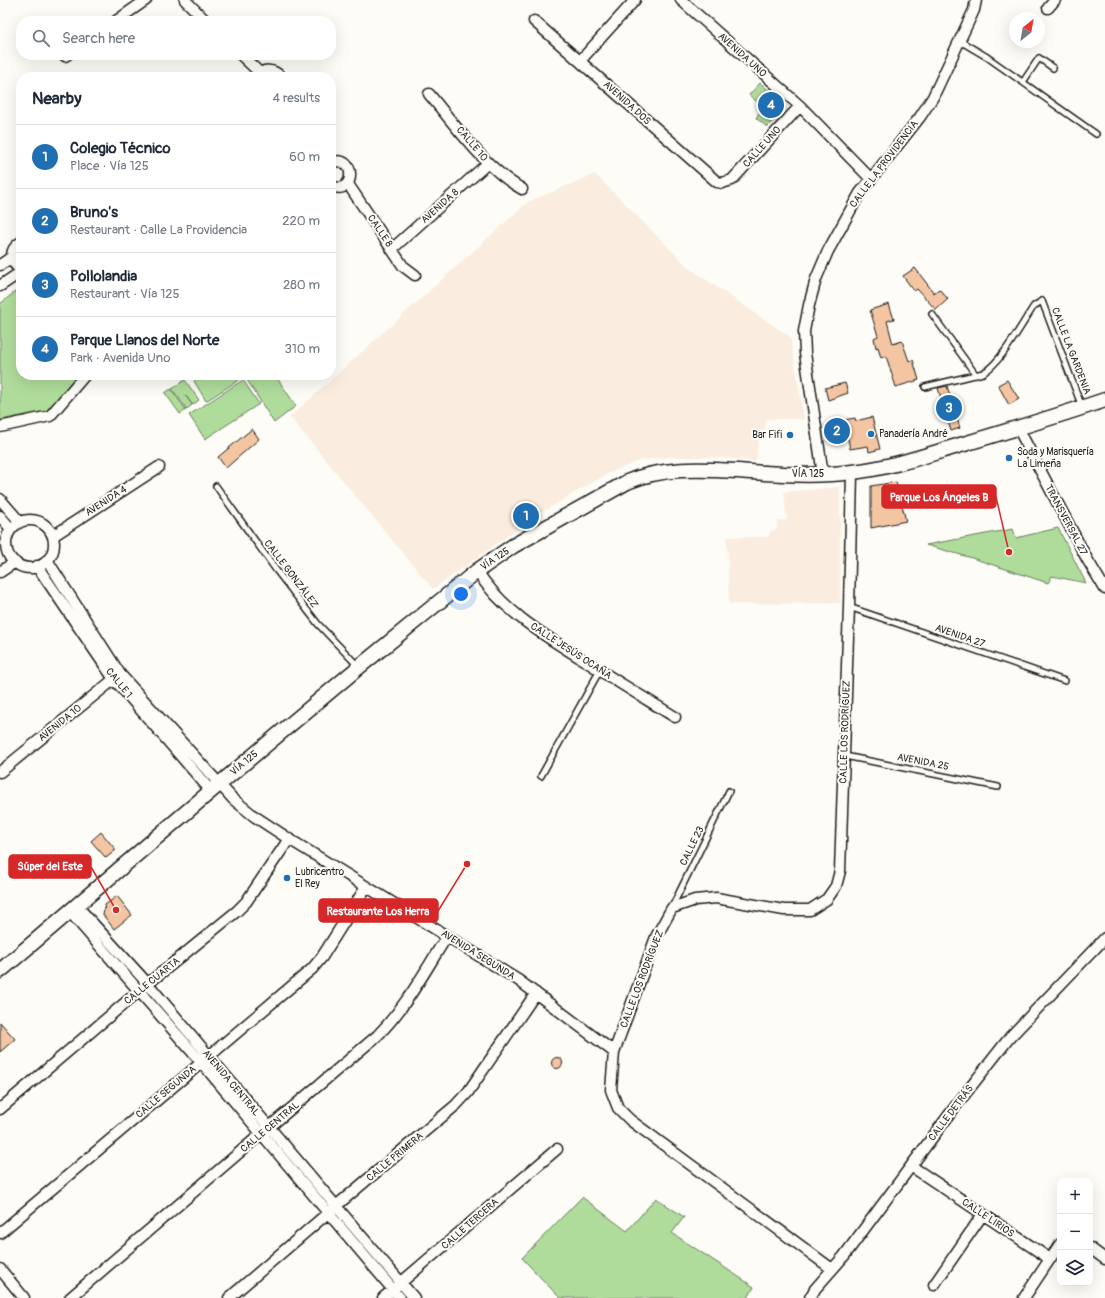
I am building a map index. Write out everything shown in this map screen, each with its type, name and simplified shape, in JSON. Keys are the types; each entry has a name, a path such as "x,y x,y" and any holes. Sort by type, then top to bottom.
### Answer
{"main road":[{"name":"VÍA 125","path":"0,971 359,667 477,571 514,546 627,482 642,475 662,471 708,470 824,475 876,469 1018,428 1105,400"}],"street":[{"path":"123,16 146,0"},
{"path":"185,0 201,16"},
{"path":"580,61 634,0"},
{"name":"AVENIDA UNO","path":"681,0 800,106 871,179"},
{"name":"CALLE LA PROVIDENCIA","path":"824,475 804,353 804,332 816,279 828,251 860,193 920,117 933,97 974,10 976,0"},
{"path":"1048,8 1055,0"},
{"name":"AVENIDA DOS","path":"534,21 712,180 722,183"},
{"path":"246,60 256,72"},
{"path":"264,72 268,70 274,72"},
{"name":"CALLE 10","path":"429,94 488,162 509,182 522,189"},
{"name":"CALLE UNO","path":"722,183 732,180 800,106"},
{"path":"336,162 342,162 349,167 351,176 348,184 340,188 336,187"},
{"name":"AVENIDA 8","path":"392,249 488,162"},
{"name":"CALLE 8","path":"348,184 404,266 415,275"},
{"path":"16,246 14,248 12,257 16,267"},
{"path":"0,265 12,257"},
{"path":"0,286 16,274"},
{"path":"0,426 50,416 81,380"},
{"name":"TRANSVERSAL 27","path":"1018,428 1087,559 1105,589"},
{"name":"AVENIDA 4","path":"53,536 159,467"},
{"name":"CALLE LOS RODRÍGUEZ","path":"832,1269 622,1114 611,1090 614,1052 656,937 672,908 695,900 716,898 784,910 810,910 827,899 836,886 840,871 845,756 852,472"},
{"path":"0,499 20,522"},
{"path":"0,516 12,529"},
{"path":"28,520 36,521 49,529 53,536 54,549 47,560 38,566 26,567 15,562 7,550 8,536 12,529 20,522 28,520"},
{"name":"CALLE 1","path":"47,560 117,676"},
{"path":"0,572 15,562"},
{"name":"CALLE 1","path":"38,566 117,676 215,788"},
{"name":"CALLE JESÚS OCAÑA","path":"477,571 486,585 539,632 675,717"},
{"name":"AVENIDA 10","path":"2,766 117,676"},
{"name":"AVENIDA SEGUNDA","path":"215,788 233,799 254,816 289,840 518,980 614,1052"},
{"name":"CALLE CUARTA","path":"0,1109 242,906 289,840"},
{"name":"CALLE SEGUNDA","path":"0,1233 312,969 322,957 366,887"},
{"name":"AVENIDA CENTRAL","path":"74,909 144,987 265,1130 328,1212 397,1287 414,1298"},
{"name":"CALLE CENTRAL","path":"70,1298 265,1130 377,1036 403,1007 447,936"},
{"name":"CALLE DETRÁS","path":"810,1298 815,1289 844,1256 1010,1037 1105,938"},
{"name":"CALLE PRIMERA","path":"229,1298 328,1212 456,1105 468,1092 536,993"},
{"name":"AVENIDA CENTRAL","path":"265,1130 336,1206 397,1287 400,1298"},
{"name":"CALLE TERCERA","path":"383,1298 557,1149"},
{"name":"CALLE LIRIOS","path":"911,1166 1050,1259"},
{"path":"934,1285 983,1214"},
{"path":"1024,1298 1057,1248"},
{"path":"1093,1250 1105,1259"},
{"path":"0,1269 24,1298"}],"lane":[{"path":"960,41 988,57 1096,134"},
{"path":"1023,82 1039,58 1053,68"},
{"name":"CALLE LA GARDENIA","path":"976,375 991,369 1000,359 1034,306 1042,301 1083,408"},
{"path":"925,388 976,375 932,314"},
{"name":"CALLE GONZÁLEZ","path":"216,486 280,576 318,624 359,667"},
{"name":"AVENIDA 27","path":"849,607 1065,681"},
{"path":"541,776 600,670"},
{"name":"AVENIDA 25","path":"845,756 998,787"},
{"name":"CALLE 23","path":"672,908 729,791"}],"shaded area":[{"path":"595,174 689,268 790,337 804,419 766,419 764,437 759,437 756,461 715,457 670,457 641,460 607,474 535,516 433,589 290,417 331,380 336,380 336,375 528,202"},
{"path":"840,487 840,603 729,604 727,537 769,537 770,531 777,530 777,521 787,520 784,492"}],"green space":[{"path":"760,83 779,99 782,107 781,111 767,127 756,118 763,107 749,95"},
{"path":"16,291 16,380 73,380 48,411 0,420 0,304"},
{"path":"185,380 199,400 193,405 185,395 192,405 187,409 172,389"},
{"path":"195,380 239,380 206,401 194,381"},
{"path":"243,380 259,404 205,439 189,415"},
{"path":"247,380 278,380 296,406 274,423"},
{"path":"171,389 186,410 180,414 165,393"},
{"path":"1058,528 1086,583 1052,576 1048,583 972,558 926,545 1013,529 1016,538"},
{"path":"582,1197 627,1231 656,1198 684,1217 672,1233 754,1287 748,1298 560,1298 522,1258"}],"building":[{"path":"915,268 934,293 939,289 948,299 936,310 917,289 914,291 903,276"},
{"path":"889,304 894,319 887,321 893,344 902,341 909,361 913,360 919,380 896,387 886,356 881,358 878,347 876,348 874,338 878,336 870,310"},
{"path":"1007,380 1019,399 1009,405 998,385"},
{"path":"845,383 848,393 828,400 825,388"},
{"path":"947,386 960,428 951,431 938,388"},
{"path":"872,417 880,449 869,452 868,446 850,449 844,420 855,418 856,421"},
{"path":"252,429 259,439 226,468 218,457"},
{"path":"896,482 906,521 871,528 871,486"},
{"path":"101,832 116,850 106,858 91,841"},
{"path":"117,896 132,915 114,929 103,915 105,905"},
{"path":"0,1022 15,1039 0,1052"},
{"path":"555,1058 559,1058 561,1059 561,1067 555,1068 552,1065 552,1061"}],"place":[{"name":"Parque Llanos del Norte","path":"771,105"},
{"name":"Pollolandia","path":"949,408"},
{"name":"Bruno's","path":"837,431"},
{"name":"Panadería André","path":"871,434"},
{"name":"Bar Fifi","path":"790,435"},
{"name":"Soda y Marisquería La Limeña","path":"1009,458"},
{"name":"Colegio Técnico","path":"526,516"},
{"name":"Parque Los Ángeles B","path":"1009,552"},
{"name":"Restaurante Los Herra","path":"467,864"},
{"name":"Lubricentro El Rey","path":"287,878"},
{"name":"Súper del Este","path":"116,910"}]}
